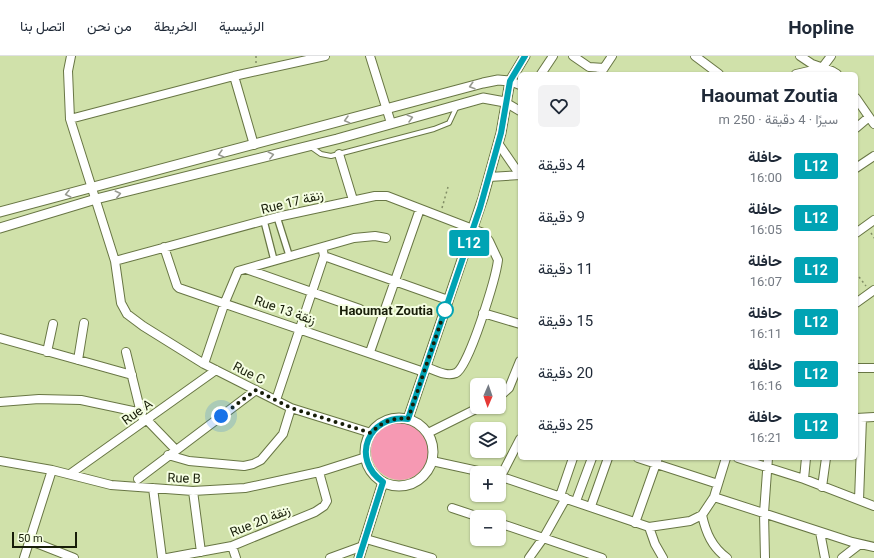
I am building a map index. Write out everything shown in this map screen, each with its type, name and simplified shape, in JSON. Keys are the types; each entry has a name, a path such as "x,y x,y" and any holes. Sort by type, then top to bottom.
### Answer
{"street":[{"path":"71,56 68,71 70,119 93,188 114,261"},
{"path":"70,119 234,76 325,56"},
{"path":"370,56 391,123"},
{"path":"408,419 448,300 474,229 498,143 510,81 525,56"},
{"path":"542,72 553,56"},
{"path":"573,56 589,67 602,71 612,56"},
{"path":"695,56 716,72"},
{"path":"800,56 812,64 832,72"},
{"path":"805,72 822,68 831,56"},
{"path":"234,76 254,145"},
{"path":"0,212 387,110 483,83 498,80 510,81 518,84"},
{"path":"0,228 96,199 309,146 483,98 505,102 518,110"},
{"path":"858,101 874,124"},
{"path":"858,126 869,117"},
{"path":"498,143 518,172"},
{"path":"339,154 353,200"},
{"path":"858,167 874,156"},
{"path":"489,177 518,175"},
{"name":"Rue 17 زنقة","path":"114,261 277,217 353,200 387,196 474,229 482,233 489,241 498,260 483,313"},
{"path":"370,352 420,209"},
{"path":"277,217 289,255"},
{"path":"858,232 874,220"},
{"path":"264,221 274,260"},
{"path":"204,364 225,302 242,270 289,255 366,236 386,238"},
{"path":"276,400 324,256 323,246"},
{"name":"Rue 13 زنقة","path":"164,248 179,288 225,302 300,329 425,370 444,373 457,372 462,368 469,354 483,313"},
{"path":"324,256 448,300"},
{"name":"Rue C","path":"114,261 121,303 126,314 143,326 204,364 291,408 371,433"},
{"path":"242,270 360,309"},
{"path":"858,302 872,292"},
{"path":"483,313 518,323"},
{"path":"78,360 84,323"},
{"path":"47,352 53,324"},
{"path":"0,338 132,375"},
{"path":"126,352 144,418"},
{"path":"506,391 509,388 518,368"},
{"path":"858,368 874,368"},
{"name":"Rue A","path":"70,474 144,418 216,370"},
{"path":"138,479 256,390"},
{"path":"0,402 40,399 81,400 144,418 176,450"},
{"path":"168,456 189,461 244,466 253,464 261,460 283,434 291,408"},
{"path":"428,433 470,412"},
{"path":"859,500 859,418 874,417"},
{"path":"391,419 408,419 416,422 428,433 433,446 432,461 424,476 413,483 400,486 383,482 372,471 366,457 366,449 371,433 380,425 391,419"},
{"path":"505,466 518,443"},
{"name":"Rue B","path":"0,461 70,474 111,486 193,491 244,488 319,472 366,457"},
{"path":"529,558 544,537 563,497 572,460"},
{"path":"576,501 591,460"},
{"path":"591,506 607,460"},
{"path":"506,478 591,506 635,524 649,527 690,521 702,515 714,497 725,460"},
{"path":"752,460 767,462 822,487 874,506"},
{"path":"804,478 806,460"},
{"path":"822,487 826,460"},
{"path":"432,461 470,469"},
{"path":"635,524 657,461 718,484"},
{"path":"765,558 764,513 767,462"},
{"path":"24,558 31,541 52,470"},
{"name":"Rue 20 زنقة","path":"167,558 232,546 315,512 324,506 327,501 319,472"},
{"path":"359,558 383,482"},
{"path":"153,488 162,558"},
{"path":"193,491 201,552"},
{"path":"714,497 820,532 874,547"},
{"path":"452,508 470,514"},
{"path":"702,515 711,541 719,552 727,558"},
{"path":"506,525 544,537 601,558"},
{"path":"649,527 655,544 663,558"},
{"path":"820,532 825,558"},
{"path":"31,541 74,558"},
{"path":"330,558 365,542 414,556 432,558"},
{"path":"842,558 860,544"},
{"path":"232,546 236,558"}],"lane":[{"path":"309,146 327,157 443,127 451,120 457,105"}],"path":[{"path":"439,216 448,187"},
{"path":"858,275 872,292"}],"shaded area":[{"path":"394,422 406,422 421,430 429,445 429,457 421,472 406,480 394,480 379,472 371,457 371,445 379,430"}],"bus line":[{"name":"L12","path":"359,558 383,482 377,477 368,464 366,457 368,441 371,433 384,422 391,419 408,419 448,300 474,229 501,133 505,102 510,81 525,56"}],"place":[{"name":"Haoumat Zoutia","path":"445,310"}],"route":[{"path":"221,416 256,390 291,408 302,410 371,433 384,422 391,419 408,419 445,310"}]}
